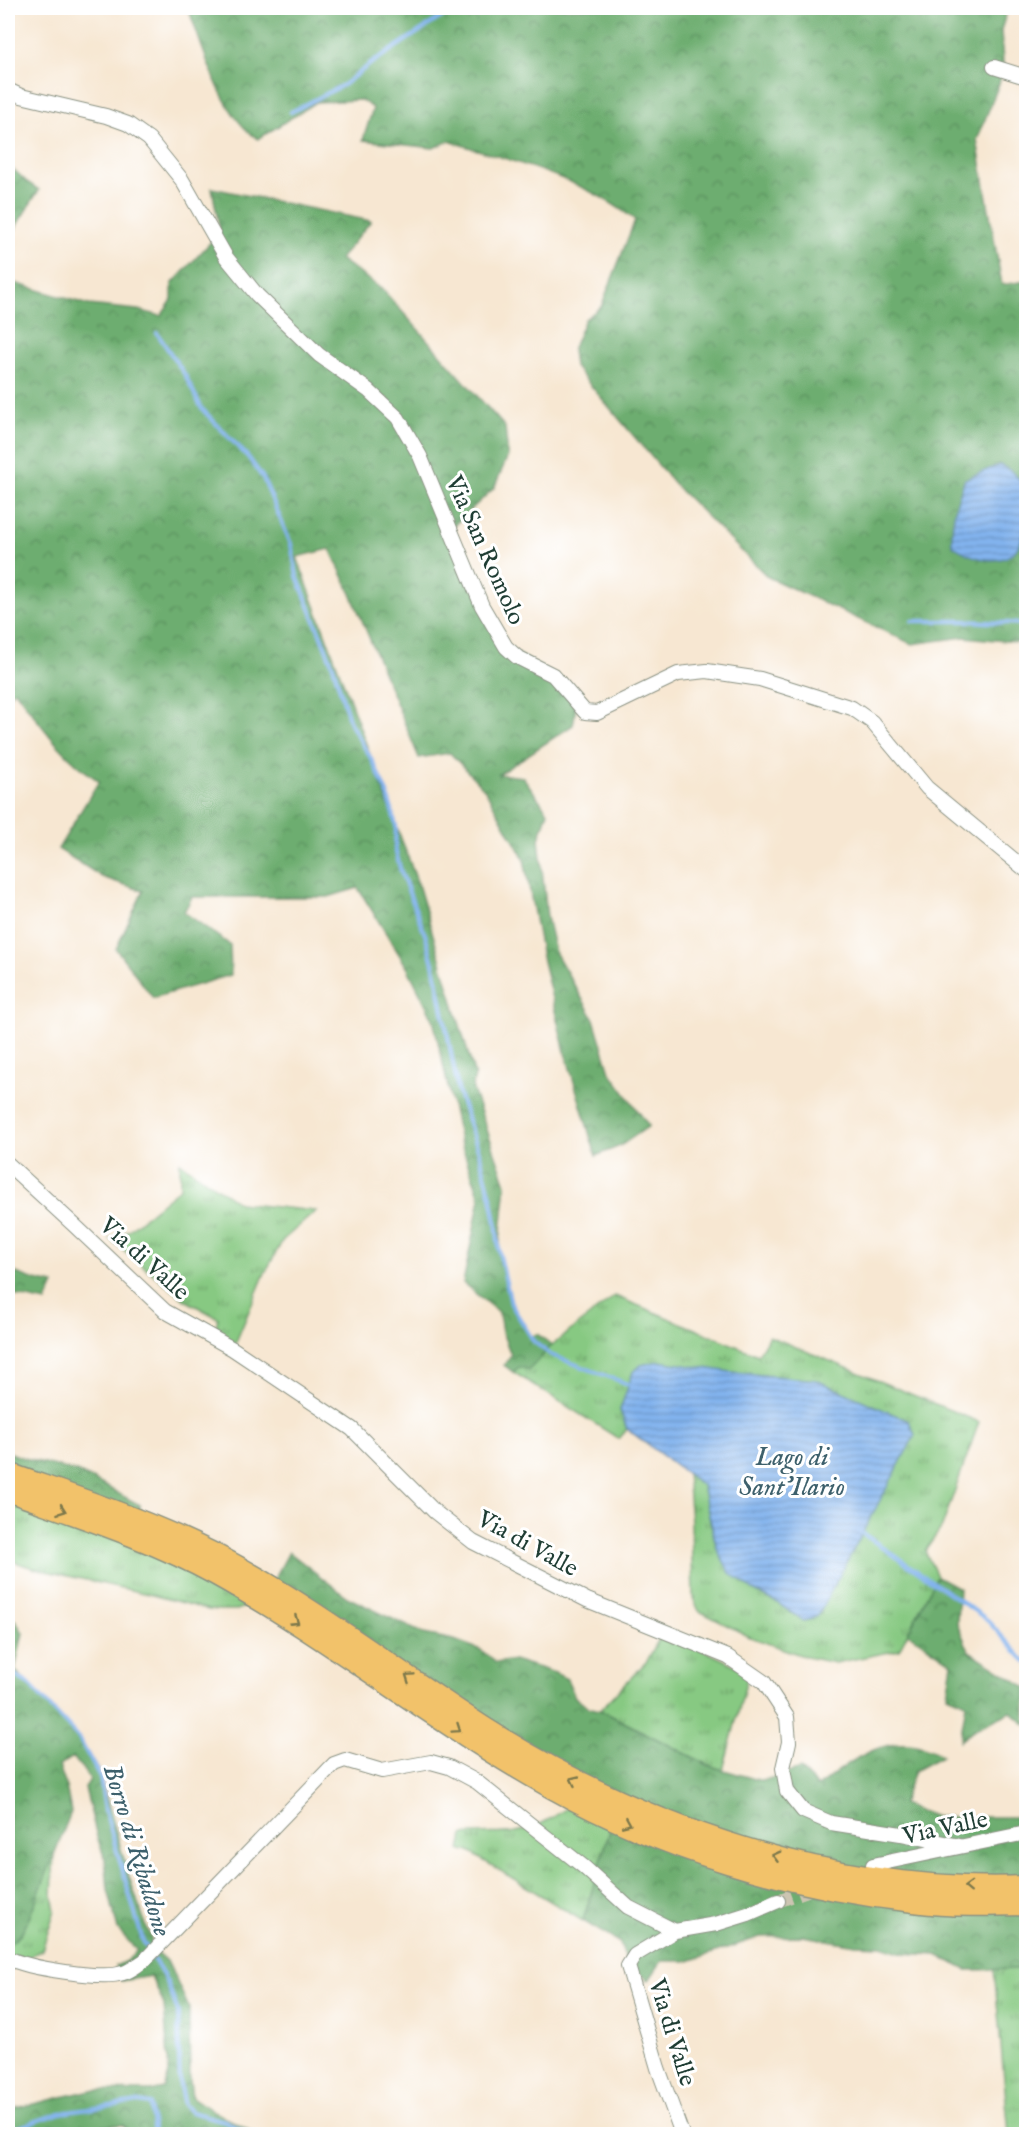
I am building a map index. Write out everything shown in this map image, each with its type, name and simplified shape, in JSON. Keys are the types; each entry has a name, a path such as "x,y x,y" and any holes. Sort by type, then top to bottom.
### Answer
{"highway":[{"path":"8,1474 157,1529 227,1562 305,1608 485,1728 563,1775 684,1828 739,1847 867,1878 972,1887 1026,1887"},
{"path":"8,1490 140,1539 214,1572 297,1622 477,1742 553,1788 676,1844 771,1875 865,1894 916,1902 973,1905 1026,1904"}],"street":[{"path":"994,67 1026,77"},
{"name":"Via San Romolo","path":"8,90 21,96 106,116 128,124 149,139 182,180 226,257 257,295 319,355 368,390 398,418 420,456 482,606 506,647 517,657 553,675 585,712 597,713 678,674 707,671 760,679 852,708 872,722 927,788 1026,870"},
{"name":"Via di Valle","path":"8,1164 165,1311 233,1349 352,1429 435,1512 472,1542 586,1600 728,1657 764,1682 787,1717 789,1742 783,1768 787,1791 803,1811 831,1823 960,1846"},
{"path":"8,1958 87,1975 125,1972 150,1954 334,1764 345,1760 382,1771 431,1762 449,1767 477,1782 513,1810 584,1867 628,1907 675,1930"},
{"name":"Via Valle","path":"873,1865 1026,1833"},
{"name":"Via di Valle","path":"682,2134 658,2068 628,1966 634,1955 675,1930 716,1924 748,1914 778,1900"}],"green space":[{"path":"188,8 1008,8 1001,30 1003,64 1000,81 977,140 1002,285 1026,281 1026,643 964,637 912,644 768,577 678,488 574,366 572,350 585,319 601,307 635,220 592,192 546,172 449,141 433,148 363,140 373,108 361,100 316,102 258,139 245,128 224,98 207,61"},
{"path":"14,170 39,190 18,223 8,248 8,177"},
{"path":"212,188 371,221 340,259 383,290 505,427 508,456 494,488 450,529 506,647 553,675 577,703 573,725 499,774 523,777 548,812 539,839 547,917 555,952 594,1019 610,1072 649,1126 620,1146 596,1156 564,1048 542,957 524,859 485,790 450,753 419,758 349,589 330,549 297,557 418,884 475,1076 472,1087 506,1184 499,1251 511,1304 531,1337 537,1334 552,1345 529,1370 519,1367 513,1372 504,1365 511,1355 502,1332 499,1313 463,1283 480,1198 460,1141 433,1019 407,967 358,888 328,897 192,897 184,912 230,945 231,975 153,998 116,949 143,891 102,877 58,849 99,781 63,751 15,690 8,697 8,281 89,305 138,310 161,316 172,300 172,284 220,232"},
{"path":"180,1162 239,1203 316,1211 283,1240 265,1273 233,1349 213,1338 218,1318 185,1300 110,1239 129,1230 180,1188"},
{"path":"8,1270 54,1284 46,1302 8,1294"},
{"path":"615,1296 758,1355 769,1336 979,1422 942,1527 925,1551 937,1576 899,1650 835,1663 806,1657 750,1637 699,1611 693,1598 687,1473 702,1485 717,1549 753,1590 776,1602 803,1621 812,1619 819,1613 914,1435 908,1421 815,1380 731,1372 620,1410 627,1429 619,1439 513,1372 519,1367 529,1369 552,1345"},
{"path":"8,1452 76,1472 100,1483 140,1505 142,1523 8,1474"},
{"path":"8,1490 262,1600 237,1610 209,1610 33,1568 9,1560"},
{"path":"289,1552 347,1597 424,1634 454,1640 481,1650 496,1663 514,1660 555,1673 567,1679 575,1697 587,1707 600,1710 710,1766 762,1781 800,1769 818,1787 846,1765 876,1749 909,1744 925,1747 942,1756 914,1771 902,1804 936,1817 1026,1817 1026,1887 867,1878 618,1801 270,1587"},
{"path":"937,1576 959,1588 957,1623 969,1651 1026,1687 1026,1725 1011,1712 973,1730 960,1741 966,1703 947,1695 952,1663 908,1633"},
{"path":"8,1615 16,1621 23,1633 15,1670 78,1737 99,1772 129,1877 155,1950 167,1961 189,2008 192,2097 255,2134 131,2134 123,2125 91,2127 83,2134 8,2134 8,2110 91,2090 150,2091 164,2088 169,2074 164,2005 151,1976 122,1981 117,1974 116,1966 128,1960 137,1950 118,1930 108,1889 105,1859 85,1788 90,1779 73,1757 59,1766 71,1812 29,1918 20,1935 8,1945"},
{"path":"663,1631 749,1672 723,1770 710,1766 600,1710 647,1661"},
{"path":"578,1800 614,1817 583,1921 468,1851 460,1850 463,1835 510,1833 524,1830 548,1820"},
{"path":"614,1817 1026,1904 1026,1969 966,1970 937,1955 903,1953 881,1946 856,1945 803,1936 760,1937 689,1961 662,1961 649,1980 628,1966 620,1943 583,1921"},
{"path":"54,1851 52,1896 55,1910 42,1950 20,1962 8,1958 8,1945 20,1935 29,1918"},
{"path":"994,1969 1026,1969 1026,2134 1009,2134"}],"water":[{"path":"999,465 1013,473 1024,486 1027,501 1026,521 1021,540 1013,553 998,560 982,559 952,545 953,520 965,479"},
{"name":"Lago di Sant'Ilario","path":"659,1361 731,1372 816,1380 909,1421 915,1435 819,1614 812,1619 803,1621 730,1573 717,1549 702,1485 627,1429 620,1410 633,1372 641,1365"}],"waterway":[{"path":"291,112 343,85 373,62 455,8"},
{"path":"157,333 185,375 202,409 248,457 263,478 291,544 297,576 333,666 350,723 372,760 388,795 396,826 395,848 401,872 426,937 436,975 459,1094 479,1152 491,1197 499,1251 511,1304 534,1342 551,1355 633,1386"},
{"path":"912,621 1026,624"},
{"path":"859,1531 985,1618 1026,1662"},
{"name":"Borro di Ribaldone","path":"8,1671 29,1684 78,1737 100,1777 105,1810 143,1941 167,1982 178,2012 180,2087 184,2105 191,2112 225,2121 247,2134"},
{"path":"8,2131 60,2113 139,2102 150,2104 154,2134"}],"tunnel":[{"path":"778,1901 815,1887"}]}
